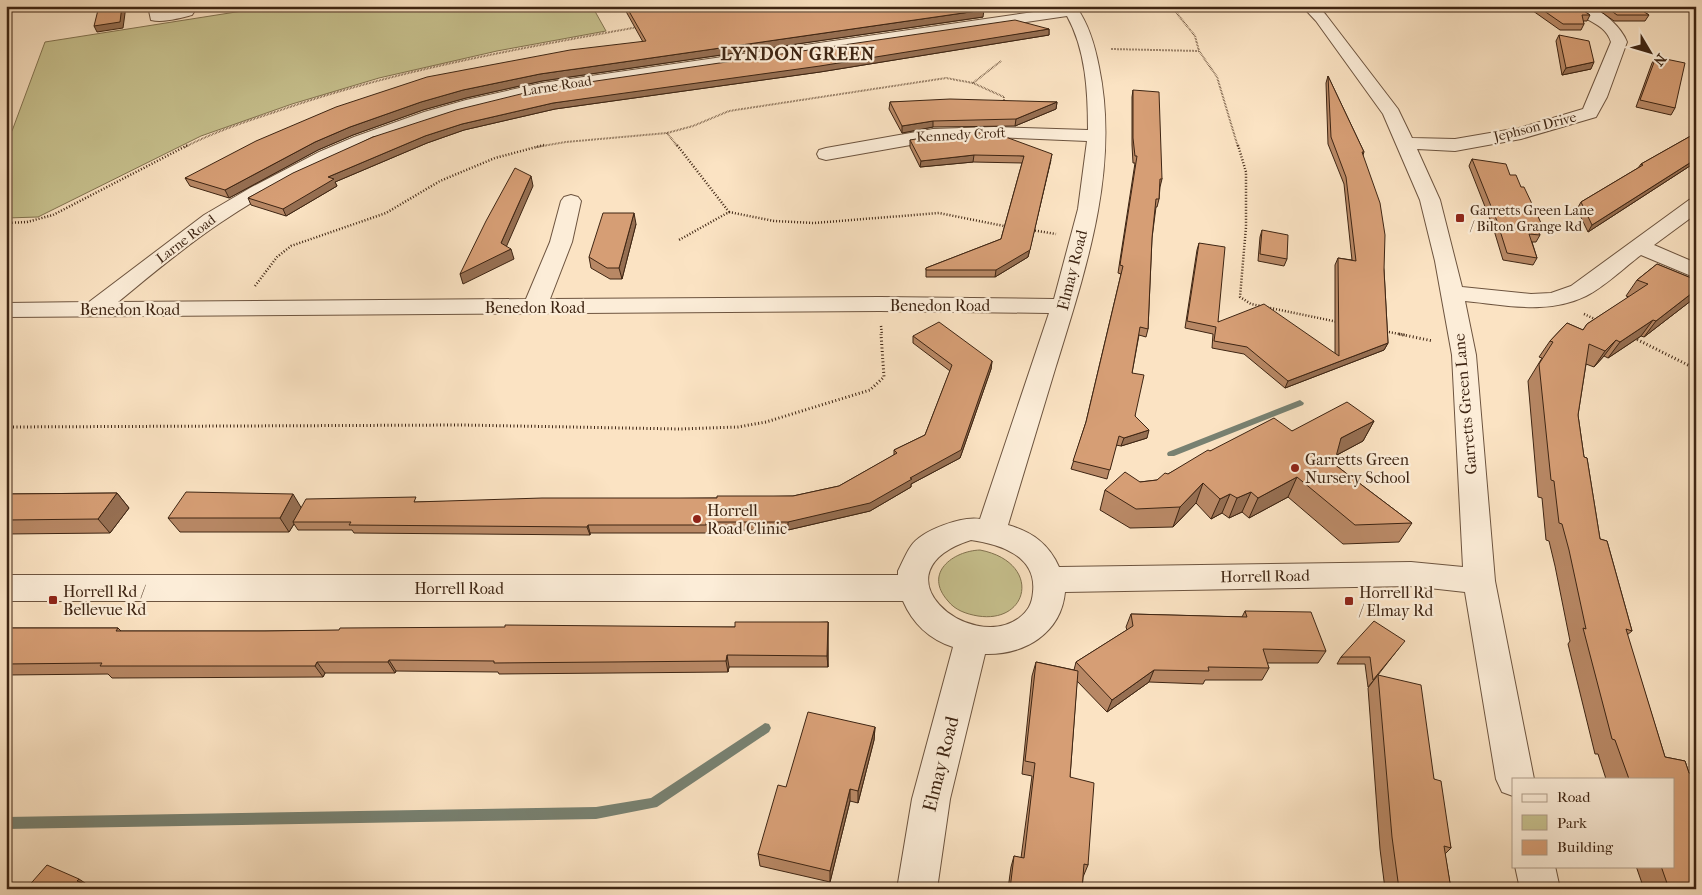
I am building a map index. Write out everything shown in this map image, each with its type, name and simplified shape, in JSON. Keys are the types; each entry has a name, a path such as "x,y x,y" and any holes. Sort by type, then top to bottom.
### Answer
{"street":[{"path":"155,6 156,17 187,12"},
{"name":"Garretts Green Lane","path":"1309,6 1322,18 1392,114 1430,200 1446,260 1462,348 1479,581 1515,778"},
{"name":"Jephson Drive","path":"1406,143 1454,145 1521,133 1590,112 1598,97 1619,42 1618,36 1613,29 1577,6"},
{"name":"Elmay Road","path":"992,531 1063,306 1090,196 1098,136 1093,68 1088,49 1070,9"},
{"name":"Larne Road","path":"94,310 212,218 266,187 320,158 361,140 412,120 456,106 542,88 1070,9"},
{"name":"Kennedy Croft","path":"826,154 933,135 1007,132 1098,136"},
{"path":"535,308 561,242 571,201"},
{"path":"1452,293 1531,301 1554,300 1579,291 1696,204"},
{"path":"1638,246 1696,271"},
{"name":"Benedon Road","path":"6,310 535,308 880,304 1063,306"},
{"path":"971,529 992,531 1022,543 1034,554 1044,566 1050,580 1050,600 1041,619 1023,633 999,640 972,640 951,633 932,621 919,605 912,588 913,570 920,554 933,542 950,533 971,529"},
{"name":"Horrell Road","path":"1050,580 1410,574 1479,581"},
{"name":"Horrell Road","path":"6,588 912,588"},
{"name":"Elmay Road","path":"917,889 931,799 972,640"},
{"path":"1535,868 1540,889"}],"path":[{"path":"1171,6 1195,36 1199,51 1217,77 1246,172 1246,227 1240,298 1251,304 1339,322"},
{"path":"6,222 28,222 53,215 208,136 298,104 384,78 640,27"},
{"path":"1088,49 1199,51"},
{"path":"973,83 1001,61"},
{"path":"238,309 277,257 291,246 386,213 459,172 534,147 667,133 693,126 729,111 946,78 973,83 1004,97 1007,132"},
{"path":"667,133 729,212"},
{"path":"679,240 729,212 774,221 814,223 939,213 1015,228"},
{"path":"1024,229 1080,238"},
{"path":"1554,300 1603,323"},
{"path":"6,427 462,425 679,429 738,427 766,422 870,390 877,385 884,377 880,304"},
{"path":"1378,330 1462,348"},
{"path":"1628,335 1696,369"}],"green space":[{"path":"274,6 592,6 606,31 497,51 379,78 292,104 201,136 38,217 6,218 6,138 12,131 45,42"},
{"path":"980,550 1000,557 1013,566 1020,578 1022,590 1018,602 1009,611 996,616 978,616 965,613 951,604 941,591 939,581 944,565 960,554"}],"building":[{"path":"99,6 122,6 120,22 94,26"},
{"path":"626,6 969,6 984,10 540,74 463,90 421,102 350,127 315,142 225,190 185,178 256,141 336,107 427,77 570,50 646,41"},
{"path":"1537,6 1576,6 1590,15 1582,15 1584,24 1563,24"},
{"path":"1605,6 1635,6 1649,15 1617,15"},
{"path":"1015,20 1049,29 820,66 553,103 462,124 425,136 328,177 334,179 283,209 248,198 293,173 373,137 456,110 541,89"},
{"path":"1559,35 1589,41 1594,62 1566,68"},
{"path":"1656,57 1685,63 1675,108 1640,100"},
{"path":"1328,76 1364,152 1362,152 1380,203 1385,235 1384,270 1388,343 1288,381 1247,347 1214,341 1216,327 1187,321 1199,243 1225,247 1218,322 1264,304 1339,356 1338,258 1356,261 1346,177 1331,137"},
{"path":"1133,90 1159,92 1162,179 1160,179 1159,199 1156,199 1152,238 1148,329 1140,327 1132,373 1144,375 1135,416 1149,430 1124,438 1119,436 1110,470 1073,461 1086,422 1123,266 1120,265 1137,156 1135,156 1133,138"},
{"path":"950,99 1057,102 1016,119 933,121 902,126 890,102"},
{"path":"992,132 1052,154 1030,250 996,270 926,270 926,268 1001,239 1024,156 974,155 921,161 910,140 934,136"},
{"path":"1696,133 1696,159 1592,225 1581,202 1643,165 1641,164"},
{"path":"1472,159 1506,164 1510,175 1516,175 1521,187 1524,187 1542,225 1535,224 1540,235 1529,234 1537,258 1507,253 1497,221"},
{"path":"515,168 531,176 501,243 511,249 460,274 486,221"},
{"path":"603,213 634,213 619,268 607,268 589,257"},
{"path":"1262,230 1288,235 1287,259 1260,254"},
{"path":"1657,264 1696,280 1696,290 1656,321 1653,320 1620,342 1616,340 1605,351 1589,344 1578,415 1600,539 1607,541 1632,631 1626,629 1665,757 1685,761 1689,773 1696,775 1696,889 1669,889 1662,868 1674,868 1674,778 1629,778 1615,740 1612,739 1583,628 1586,629 1569,550 1562,524 1559,523 1554,481 1551,480 1539,364 1553,342 1550,341 1567,323 1583,330 1587,324 1648,284 1637,280"},
{"path":"939,322 992,361 961,450 870,503 788,522 706,522 706,525 588,525 587,527 349,525 351,522 293,522 306,499 416,497 414,502 542,498 717,498 717,496 793,496 839,486 897,453 894,450 925,435 952,365 913,336"},
{"path":"1347,402 1374,421 1341,438 1334,464 1412,523 1355,525 1297,477 1258,498 1251,492 1237,498 1230,494 1220,499 1203,483 1180,507 1136,509 1105,490 1125,472 1140,482 1157,480 1165,473 1168,474 1208,450 1210,451 1274,418 1292,431"},
{"path":"186,492 293,494 280,518 168,518"},
{"path":"117,493 98,519 6,520 6,494"},
{"path":"1245,611 1311,612 1326,651 1263,649 1269,668 1208,667 1209,671 1154,670 1112,700 1076,662 1133,626 1131,614 1247,617"},
{"path":"1374,621 1405,641 1373,680 1370,657 1341,657"},
{"path":"735,622 828,622 827,656 727,655 726,661 494,663 494,661 389,660 388,662 317,662 315,666 100,666 102,663 6,664 6,628 118,628 116,631 265,631 339,630 340,628 505,627 505,625 735,627"},
{"path":"1036,662 1078,671 1070,777 1094,783 1088,865 1084,864 1082,889 1010,889 1014,856 1024,858 1035,763 1025,761"},
{"path":"1378,675 1421,685 1434,779 1441,781 1451,848 1444,846 1451,889 1399,889 1392,837"},
{"path":"808,712 875,727 858,791 850,789 830,871 758,854 778,785 786,787"},
{"path":"47,865 79,879 77,881 95,889 26,889"}],"waterway":[{"path":"1171,454 1300,403"},
{"path":"6,823 596,813 653,803 765,728"}],"place":[{"name":"Garretts Green Lane / Bilton Grange Rd","path":"1460,218"},
{"name":"Garretts Green Nursery School","path":"1295,468"},
{"name":"Horrell Road Clinic","path":"697,519"},
{"name":"Horrell Rd / Bellevue Rd","path":"53,600"},
{"name":"Horrell Rd / Elmay Rd","path":"1349,601"}],"district":[{"name":"LYNDON GREEN","path":"798,54"}]}
